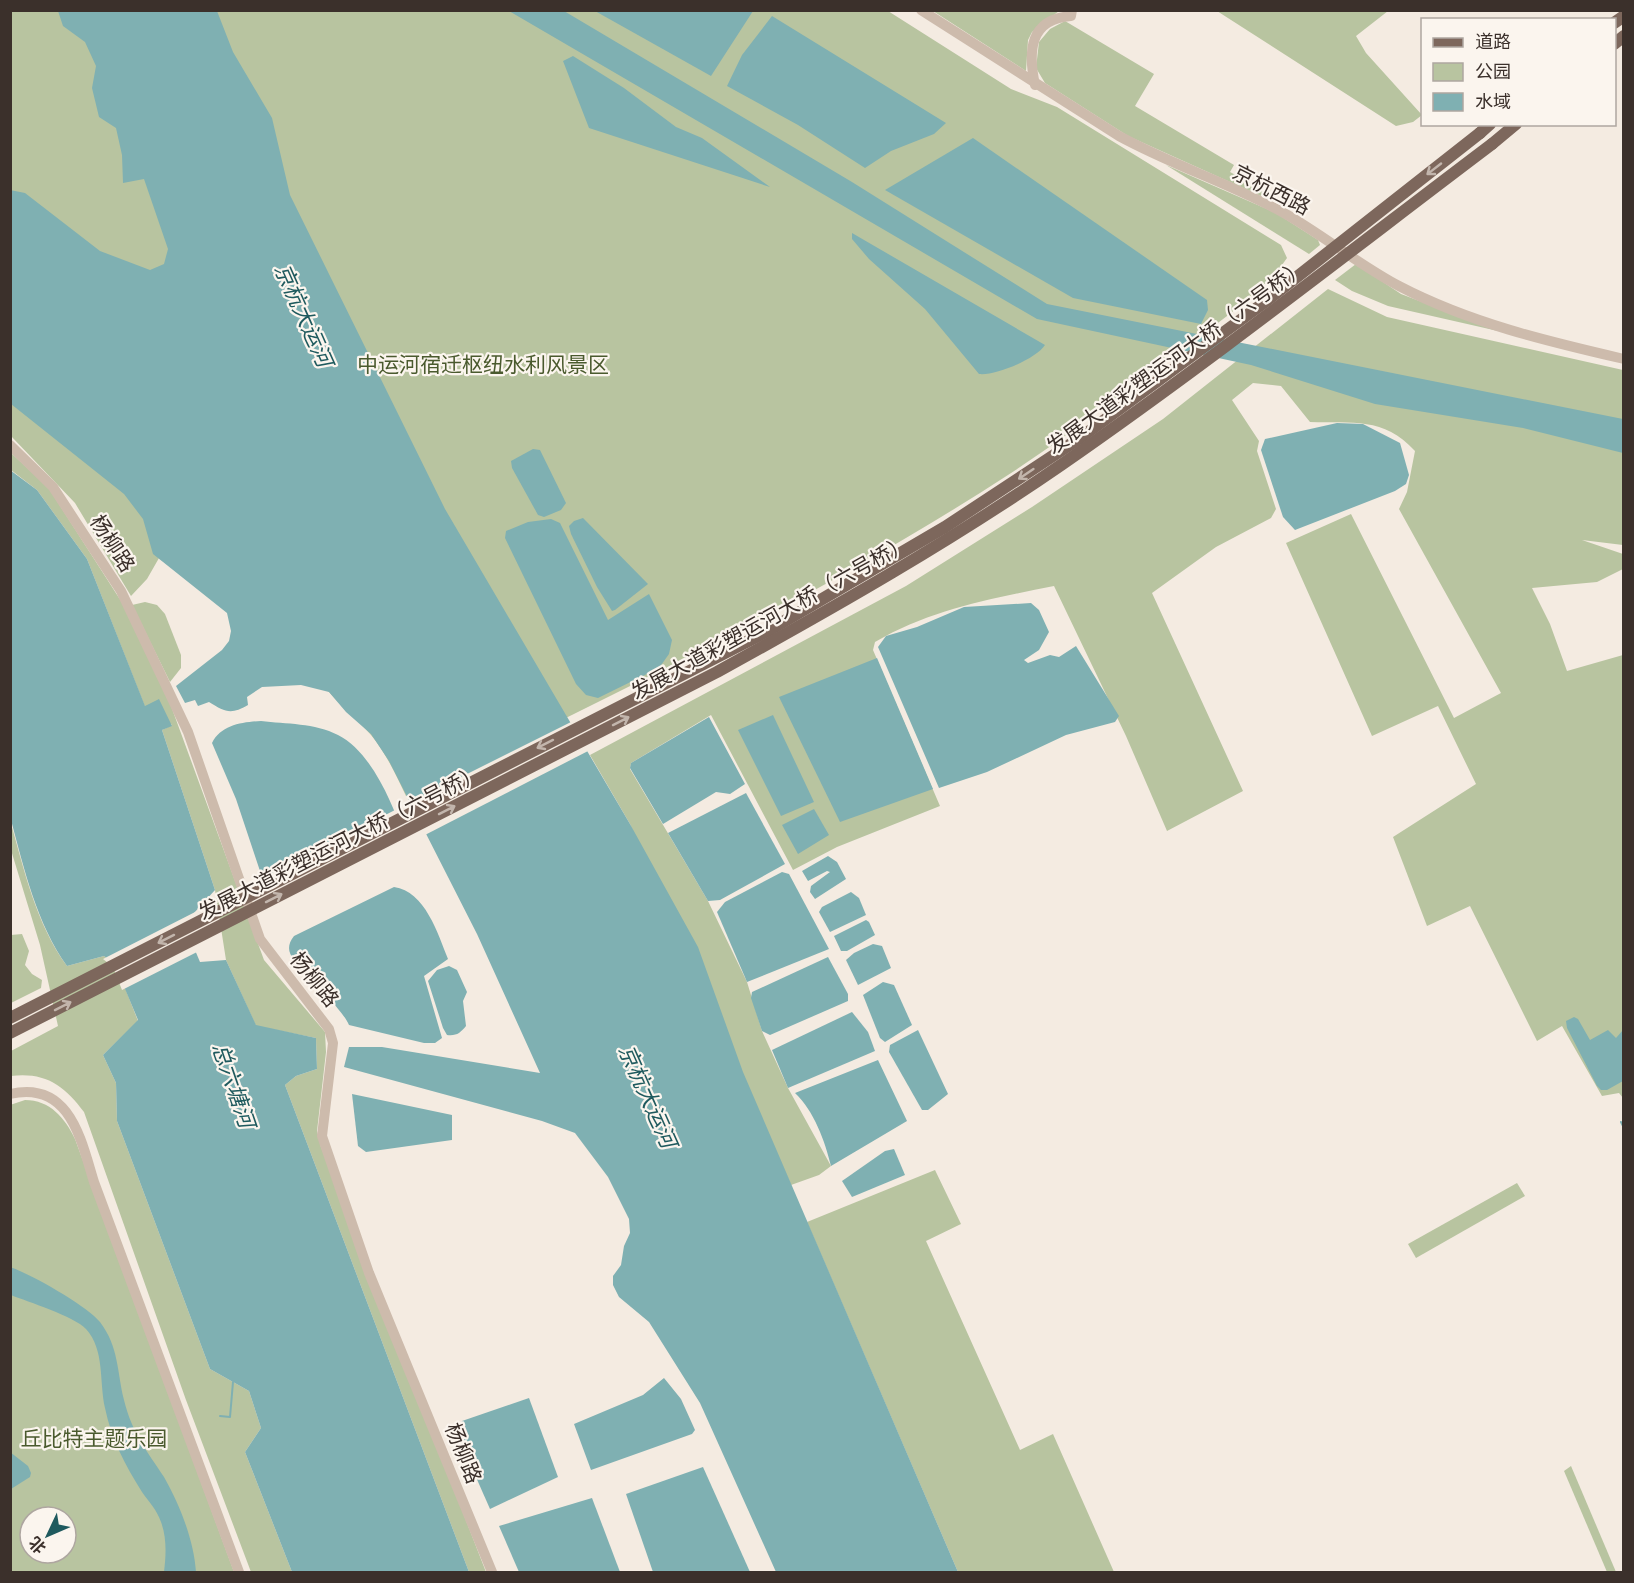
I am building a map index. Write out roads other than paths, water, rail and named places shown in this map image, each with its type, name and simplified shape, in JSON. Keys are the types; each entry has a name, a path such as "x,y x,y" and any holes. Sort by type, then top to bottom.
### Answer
{"main road":[{"name":"发展大道彩塑运河大桥（六号桥）","path":"10,1033 717,672 831,610 962,530 1069,459 1264,317 1514,126"},
{"name":"发展大道彩塑运河大桥（六号桥）","path":"10,1018 766,632 916,544 1080,438 1265,302 1485,129"}],"street":[{"name":"京杭西路","path":"921,10 1035,86 1152,154 1282,212 1397,284 1438,305 1533,338 1623,359"},
{"path":"1035,86 1031,58 1036,35 1056,18 1071,16 1072,10"},
{"name":"杨柳路","path":"10,445 53,487 121,591 188,732 260,939 329,1029 333,1043 322,1136 369,1273 492,1572"},
{"path":"10,1094 26,1091 43,1095 66,1110 75,1123 94,1182 239,1572"}],"water":[{"name":"京杭大运河","path":"58,11 217,11 233,52 272,118 290,195 445,509 630,824 698,947 743,1072 958,1572 776,1572 700,1403 649,1322 619,1297 613,1285 613,1276 621,1265 624,1246 630,1233 629,1219 608,1177 575,1133 542,1121 344,1067 349,1047 382,1047 540,1073 477,934 389,761 371,734 346,712 329,692 301,685 262,687 247,697 248,705 232,711 224,710 209,702 198,706 195,700 185,703 176,686 222,650 229,641 231,631 227,613 153,554 143,519 124,494 11,404 10,190 25,193 100,251 150,270 164,264 168,249 144,179 123,183 122,155 116,128 99,117 92,88 96,66 85,42 63,26"},
{"path":"509,11 564,11 852,182 1047,304 1623,419 1623,453 1523,428 1375,404 1251,365 1037,319"},
{"path":"595,11 753,11 711,76"},
{"path":"772,16 946,123 934,134 891,151 865,168 798,125 727,86 742,55"},
{"path":"573,56 624,88 676,127 702,138 770,187 589,128 563,61"},
{"path":"973,138 1207,300 1208,310 1201,324 1073,298 885,190"},
{"path":"852,233 1045,345 1033,356 1015,366 979,374 925,309 869,259 852,239"},
{"path":"1337,423 1363,424 1400,443 1409,475 1406,484 1395,491 1295,530 1283,517 1261,450 1265,439"},
{"path":"533,449 540,450 566,503 561,510 544,517 538,515 512,468 511,461"},
{"name":"总六塘河","path":"10,470 37,490 87,559 145,706 159,699 172,726 162,730 215,890 184,924 200,962 226,960 256,1025 316,1038 317,1069 296,1076 285,1085 469,1572 292,1572 245,1452 261,1428 249,1391 210,1369 117,1121 116,1083 103,1055 138,1020 115,965 104,956 67,966 47,932 33,896 11,820"},
{"path":"583,518 648,584 612,611 597,587 571,534 569,526 574,521"},
{"path":"551,519 560,523 608,620 649,594 672,640 669,654 659,668 598,698 586,695 576,684 505,538 506,531 528,522"},
{"path":"1031,603 1039,610 1049,632 1039,650 1024,660 1028,663 1050,655 1059,657 1076,646 1119,716 1115,722 1066,735 987,772 939,788 878,647 886,636 917,627 964,607"},
{"path":"877,658 933,789 840,822 779,697"},
{"path":"773,715 814,802 781,816 738,730"},
{"path":"709,717 745,784 730,794 716,792 663,824 630,768 631,763"},
{"path":"261,721 320,728 350,743 371,766 380,781 405,839 277,906 260,871 236,799 212,743 226,728"},
{"path":"746,793 785,864 720,900 708,901 668,833"},
{"path":"814,809 829,835 798,854 782,825"},
{"path":"828,856 837,862 846,879 815,899 810,892 811,886 830,872 827,871 808,881 802,871"},
{"path":"782,872 789,874 829,949 747,982 717,912 725,902"},
{"path":"394,887 405,890 422,905 435,926 448,959 424,976 442,1038 435,1043 424,1043 349,1025 330,998 325,985 299,964 290,952 290,944 294,936"},
{"path":"851,892 859,898 866,915 830,932 819,912 822,907"},
{"path":"866,920 875,935 847,951 841,951 834,936"},
{"path":"873,944 882,946 891,968 858,985 846,960 854,953"},
{"path":"828,957 848,994 848,1001 770,1035 762,1031 751,998 752,992"},
{"path":"449,966 457,970 467,992 463,1001 466,1026 458,1034 447,1035 428,981 437,970"},
{"path":"883,982 894,985 912,1025 885,1042 880,1038 863,995"},
{"path":"852,1012 868,1032 875,1051 788,1088 772,1050"},
{"path":"1574,1017 1578,1019 1590,1040 1608,1030 1616,1038 1623,1030 1623,1081 1607,1090 1601,1090 1597,1086 1567,1028 1566,1021"},
{"path":"918,1030 948,1094 928,1110 922,1110 889,1052 890,1045"},
{"path":"878,1060 907,1121 831,1166 818,1127 808,1108 795,1093"},
{"path":"352,1094 452,1115 452,1140 366,1152 358,1146"},
{"path":"894,1149 905,1175 852,1197 842,1181 885,1151"},
{"path":"10,1267 71,1299 93,1315 106,1331 114,1350 127,1412 181,1511 195,1560 196,1572 164,1572 166,1547 163,1528 115,1441 103,1398 99,1356 92,1337 86,1329 72,1319 11,1295"},
{"path":"664,1378 681,1399 695,1430 692,1434 591,1470 574,1424 643,1395"},
{"path":"529,1398 558,1477 490,1509 457,1434 462,1421"},
{"path":"10,1452 28,1466 31,1473 30,1477 11,1489"},
{"path":"703,1467 750,1572 653,1572 626,1494"},
{"path":"592,1498 620,1572 519,1572 499,1526"}],"waterway":[{"path":"1621,1122 1624,1128"},
{"path":"220,1416 230,1417 233,1382"}],"park label":[{"name":"中运河宿迁枢纽水利风景区","path":"483,364"},
{"name":"丘比特主题乐园","path":"94,1438"}]}
